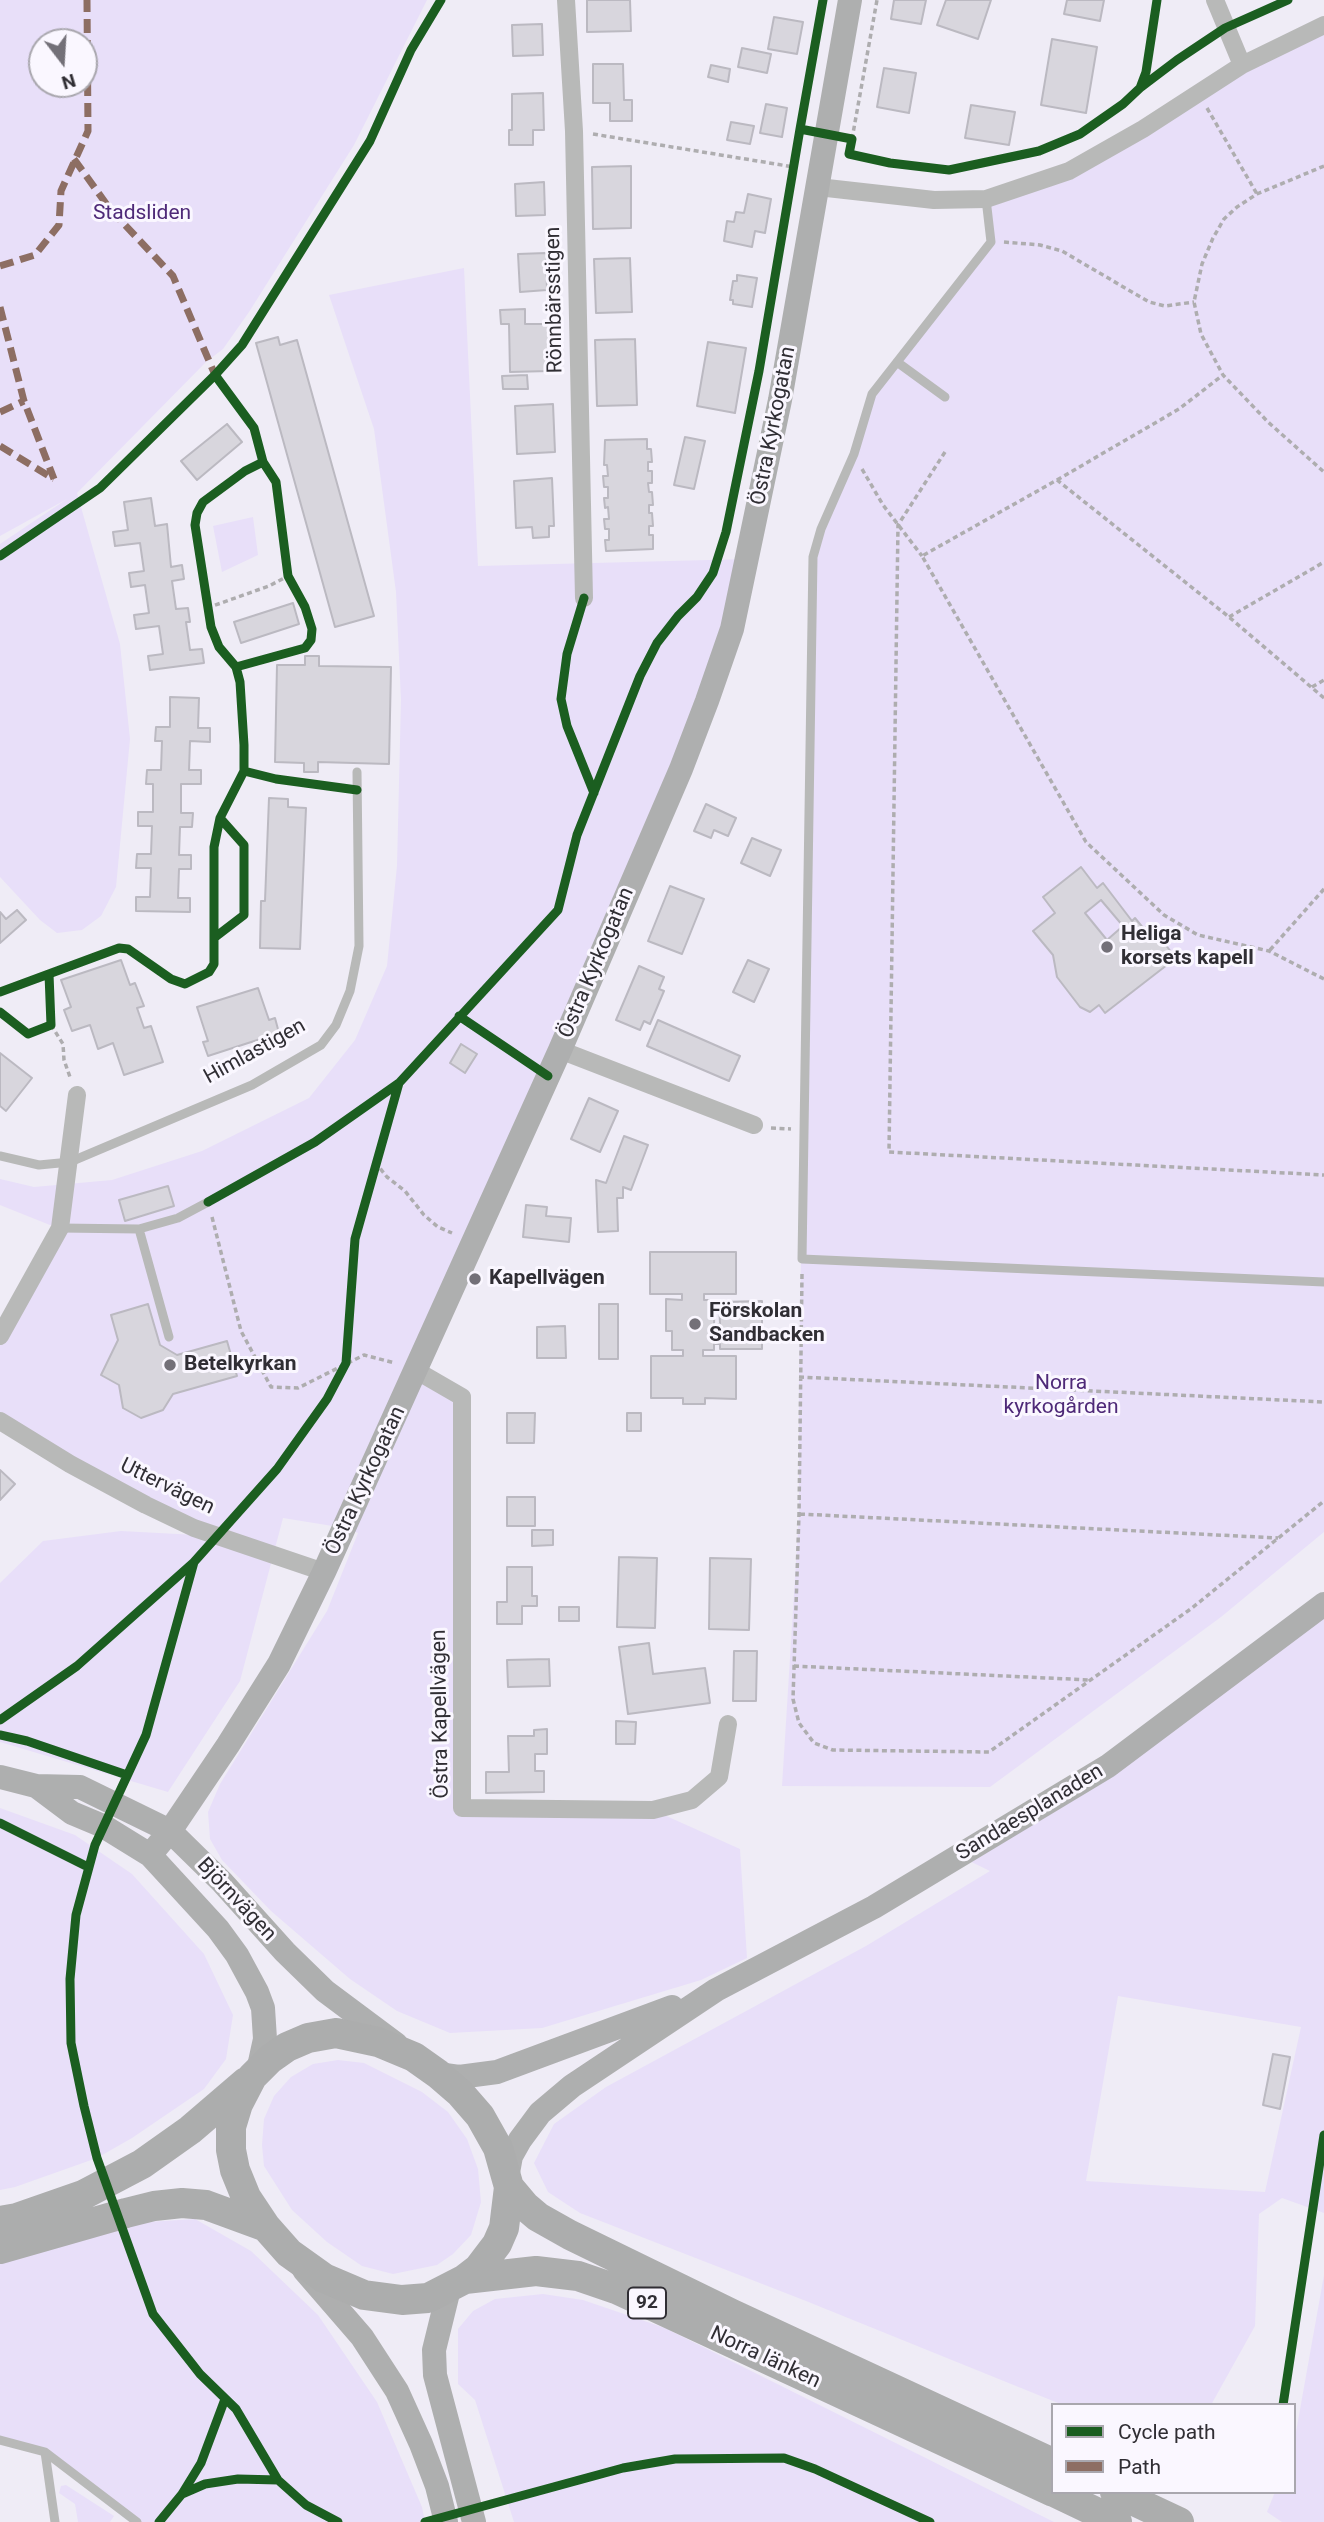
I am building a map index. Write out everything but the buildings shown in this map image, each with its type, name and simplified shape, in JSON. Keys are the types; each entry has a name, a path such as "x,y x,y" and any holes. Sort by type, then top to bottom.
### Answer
{"highway":[{"path":"0,2221 17,2218 83,2195 142,2164 190,2130 287,2047 308,2038 335,2033 378,2042 426,2065 460,2093 480,2116 498,2148 508,2183 504,2228 497,2244 478,2269 457,2284"},
{"name":"Norra länken","path":"255,2074 238,2104 231,2127 231,2150 235,2169 246,2197 266,2227 289,2253 324,2278 364,2295 415,2300 457,2284 536,2271 578,2276 616,2289 1051,2491"},
{"name":"Norra länken","path":"508,2183 525,2206 538,2217 570,2235 732,2314 1051,2462"},
{"path":"0,2249 135,2210 182,2203 206,2205 266,2227"},
{"name":"Norra länken","path":"1057,2494 1117,2522"},
{"path":"1119,2494 1179,2522"}],"street":[{"name":"Rönnbärsstigen","path":"566,0 574,131 584,598"},
{"name":"Östra Kyrkogatan","path":"150,1855 170,1831 279,1664 324,1572 560,1050 681,769 732,629 780,400 850,0"},
{"path":"1215,0 1242,65"},
{"path":"818,187 934,200 986,199 1069,171 1143,130 1242,65 1324,25"},
{"path":"560,1050 754,1125"},
{"path":"0,1336 61,1228 78,1095"},
{"name":"Östra Kapellvägen","path":"417,1371 462,1397 462,1808 653,1810 692,1801 719,1777 728,1724"},
{"name":"Uttervägen","path":"0,1422 70,1464 194,1528 324,1572"},
{"name":"Sandaesplanaden","path":"508,2183 512,2156 520,2140 540,2113 572,2086 716,1990 874,1908 1108,1766 1324,1604"},
{"name":"Björnvägen","path":"0,1777 36,1786 80,1787 170,1831 325,1991 426,2065"},
{"name":"Björnvägen","path":"36,1786 72,1813 103,1826 150,1855 218,1928 237,1955 257,1992 266,2024 255,2074"},
{"name":"Sandaesplanaden","path":"426,2065 459,2077 480,2076 518,2066 716,1990"},
{"path":"289,2253 362,2337 397,2391 421,2444 446,2522"},
{"path":"457,2284 434,2350 435,2375 474,2522"}],"lane":[{"path":"986,199 992,242 872,394 854,454 821,529 813,557 802,1259 1324,1282"},
{"path":"897,362 945,397"},
{"name":"Himlastigen","path":"0,1156 39,1166 70,1162 251,1085 321,1045 336,1025 350,991 359,946 357,772"},
{"path":"61,1228 139,1229 178,1218 208,1202"},
{"path":"139,1229 169,1337"},
{"path":"0,2440 45,2452 137,2522"},
{"path":"45,2452 55,2522"}],"path":[{"path":"827,134 852,143 877,0"},
{"path":"1199,94 1257,194"},
{"path":"574,131 794,167"},
{"path":"792,180 796,154"},
{"path":"1324,166 1257,194 1224,219 1202,264 1194,302 1201,334 1223,374 1268,422 1324,472"},
{"path":"992,242 1040,245 1062,251 1149,302 1165,306 1194,302"},
{"path":"206,384 224,365"},
{"path":"922,556 1179,409 1223,374"},
{"path":"215,375 254,428 263,462 276,482 288,576 305,607 312,629 311,640 304,648 236,667"},
{"path":"945,452 898,525 889,1152 1324,1175"},
{"path":"854,454 883,505 922,556 1086,842 1164,915 1198,935 1269,951 1324,979"},
{"path":"0,992 119,948 128,949 171,979 185,984 209,972 214,964 214,847 220,818 244,771 240,682 236,667 219,647 207,608 195,525 203,502 245,471 263,462"},
{"path":"1057,480 1229,617 1324,698"},
{"path":"1229,617 1324,562"},
{"path":"207,608 269,586 288,576"},
{"path":"1312,687 1324,680"},
{"path":"244,771 276,779 357,790"},
{"path":"214,937 244,915 244,845 220,818"},
{"path":"1269,951 1324,889"},
{"path":"49,974 51,1025 63,1044 64,1060 78,1095"},
{"path":"0,1012 28,1034 51,1025"},
{"path":"754,1125 785,1130 803,1126"},
{"path":"371,1175 379,1149"},
{"path":"364,1153 405,1191 424,1215 438,1227 474,1241"},
{"path":"208,1202 241,1331 271,1387 298,1388 364,1355 417,1371"},
{"path":"802,1259 799,1514 793,1699 799,1723 814,1743 843,1751 989,1752 1192,1608 1324,1501"},
{"path":"340,1375 346,1363 347,1349"},
{"path":"799,1377 1324,1402"},
{"path":"799,1514 1280,1538"},
{"path":"794,1666 1092,1680"}],"green space":[{"name":"Stadsliden","path":"0,0 427,0 354,145 223,349 206,362 77,493 120,644 130,739 116,887 101,916 82,930 57,933 40,920 0,877 0,544 67,499 0,536"},
{"name":"Norra kyrkogården","path":"1324,25 1324,1532 1221,1617 990,1787 782,1786 799,1514 813,557 854,454 872,394 991,242 986,199 1069,171"},
{"path":"464,268 478,566 747,559 732,629 417,1370 462,1397 462,1807 653,1810 740,1849 747,1958 701,1980 542,2028 450,2033 397,2011 350,1979 271,1911 222,1860 210,1839 208,1812 220,1784 327,1611 358,1533 345,1528 283,1518 240,1681 168,1792 0,1742 0,1583 43,1541 121,1531 215,1536 0,1421 0,1336 60,1229 0,1205 0,1179 34,1187 112,1180 202,1151 309,1098 355,1040 387,966 397,866 401,700 396,592 374,429 329,295"},
{"path":"253,517 258,555 222,572 213,526"},
{"path":"1324,1604 1324,2213 1282,2198 1259,2214 1255,2326 1212,2403 1058,2403 580,2213 548,2192 534,2163 554,2124 606,2087 866,1946 990,1871 959,1856","holes":["1118,1996 1301,2027 1265,2192 1086,2181"]},
{"path":"0,1808 75,1835 132,1874 204,1954 233,2015 226,2059 204,2089 132,2138 97,2158 0,2190"},
{"path":"338,2060 364,2063 422,2092 448,2112 467,2139 478,2169 481,2202 471,2235 453,2254 437,2265 393,2274 362,2266 327,2242 292,2210 264,2166 264,2119 274,2096 291,2077 313,2064"},
{"path":"195,2219 251,2251 318,2315 377,2402 422,2507 425,2522 137,2522 45,2452 0,2440 0,2260 132,2223"},
{"path":"1324,2275 1324,2522 1282,2522 1267,2512 1274,2494 1296,2494 1296,2432"},
{"path":"543,2294 583,2300 665,2328 1054,2522 514,2522 475,2400 458,2384 458,2329 473,2311 495,2299"},
{"path":"66,2485 114,2516 110,2522 78,2522 75,2504 59,2493 61,2486"}],"marked path":[{"path":"0,266 35,255 59,225 61,191 88,131 87,0"},
{"path":"74,159 110,209 173,276 215,375"},
{"path":"0,307 24,401 54,479"},
{"path":"0,412 24,401"},
{"path":"0,446 54,479"}],"cycle path":[{"path":"0,556 100,488 242,345 370,141 411,50 441,0"},
{"path":"800,129 823,0"},
{"path":"208,1202 315,1142 399,1083 558,910 577,835 640,676 657,643 697,597 713,573 726,532 759,371 800,129 852,139 849,154 890,163 949,170 1039,151 1080,134 1123,104 1140,88 1146,72 1157,0"},
{"path":"1140,88 1225,28 1288,0"},
{"path":"215,375 254,428 263,462 276,482 288,576 305,607 312,629 311,640 305,648 236,667"},
{"path":"0,992 119,948 128,949 171,979 185,984 209,972 214,964 214,847 220,818 244,771 244,745 240,682 236,667 219,647 211,627 195,525 203,502 245,471 263,462"},
{"path":"584,598 567,654 561,699 567,726 594,793"},
{"path":"244,771 276,779 357,790"},
{"path":"214,938 244,915 244,845 220,818"},
{"path":"0,1012 28,1034 51,1025 49,974"},
{"path":"459,1016 548,1076"},
{"path":"338,2522 306,2505 278,2480 236,2409 200,2374 153,2314 97,2158 84,2106 71,2043 70,1979 76,1915 95,1845 146,1735 194,1562 277,1469 327,1399 346,1363 355,1239 399,1083"},
{"path":"0,1720 77,1666 194,1562"},
{"path":"0,1735 27,1741 127,1775"},
{"path":"0,1823 88,1867"},
{"path":"1283,2403 1324,2135"},
{"path":"159,2522 182,2494 201,2463 225,2399"},
{"path":"425,2522 623,2468 675,2459 784,2458 815,2469 930,2522"},
{"path":"182,2494 205,2484 238,2479 278,2480"}],"place":[{"name":"Heliga korsets kapell","path":"1107,947"},
{"name":"Kapellvägen","path":"475,1279"},
{"name":"Förskolan Sandbacken","path":"695,1324"},
{"name":"Betelkyrkan","path":"170,1365"}]}
